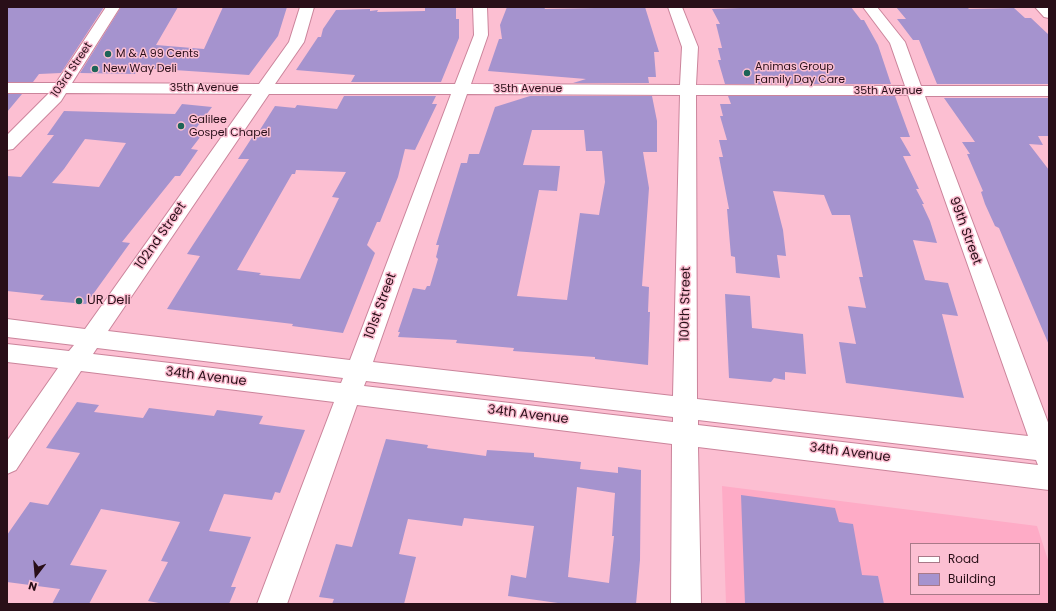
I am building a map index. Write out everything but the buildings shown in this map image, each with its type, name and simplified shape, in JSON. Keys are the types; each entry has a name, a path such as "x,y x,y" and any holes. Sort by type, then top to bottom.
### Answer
{"street":[{"name":"103rd Street","path":"7,145 55,97 113,7"},
{"name":"102nd Street","path":"7,462 91,337 296,42 306,7"},
{"name":"101st Street","path":"272,604 481,35 480,7"},
{"name":"100th Street","path":"675,7 690,47 688,90 685,420 686,604"},
{"name":"99th Street","path":"870,7 897,42 1048,453"},
{"path":"1042,7 1049,14"},
{"name":"35th Avenue","path":"7,88 1049,91"},
{"name":"34th Avenue","path":"7,328 91,337 353,382"},
{"name":"34th Avenue","path":"7,353 76,361 353,382 685,420 1048,453"},
{"name":"34th Avenue","path":"685,420 1049,478"}],"shaded area":[{"path":"722,486 1037,526 1049,563 1049,604 726,604"}],"place":[{"name":"M & A 99 Cents","path":"108,54"},
{"name":"New Way Deli","path":"95,69"},
{"name":"Animas Group Family Day Care","path":"747,73"},
{"name":"Galilee Gospel Chapel","path":"181,126"},
{"name":"UR Deli","path":"79,301"}]}
